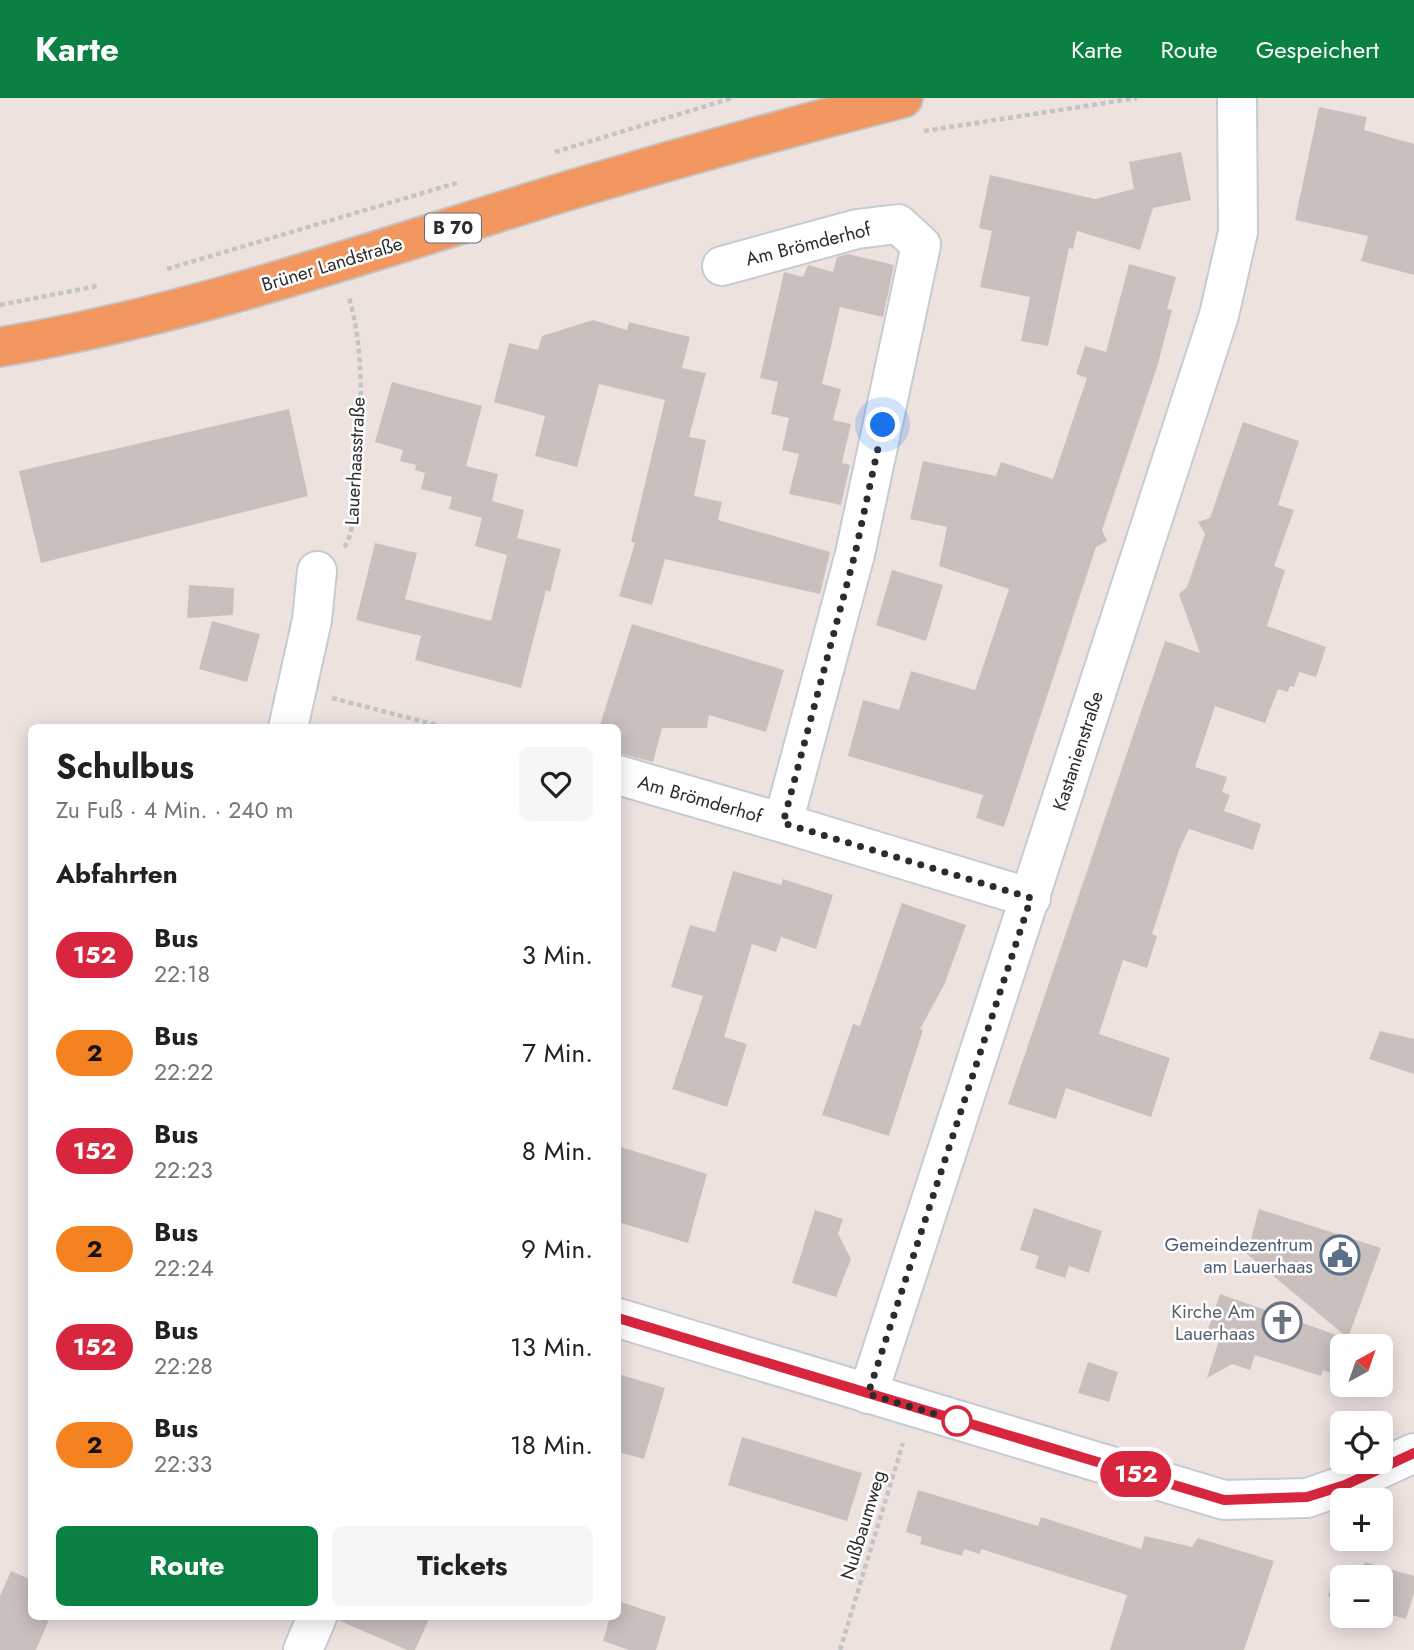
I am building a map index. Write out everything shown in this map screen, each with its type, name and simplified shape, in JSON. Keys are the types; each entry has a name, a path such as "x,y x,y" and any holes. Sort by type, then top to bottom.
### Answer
{"main road":[{"name":"Brüner Landstraße","path":"0,347 198,303 337,264 576,188 903,98"}],"street":[{"name":"Kastanienstraße","path":"868,1394 1219,315 1238,232 1237,98"},
{"name":"Am Brömderhof","path":"722,266 857,229 898,225 921,245 855,554 783,823"},
{"path":"289,724 313,620 317,570"},
{"name":"Am Brömderhof","path":"621,776 1031,898"},
{"path":"621,1319 1224,1500 1307,1497 1345,1485 1414,1453"},
{"path":"303,1650 316,1620"}],"path":[{"path":"547,155 732,98"},
{"path":"158,272 469,179"},
{"name":"Lauerhaasstraße","path":"317,570 350,541 357,502 360,367 353,310 326,223"},
{"path":"0,305 105,284"},
{"path":"297,689 433,724"},
{"name":"Nußbaumweg","path":"840,1650 914,1408"}],"building":[{"path":"1319,107 1367,117 1364,130 1414,144 1414,275 1361,261 1368,236 1295,220"},
{"path":"1181,152 1191,200 1153,208 1140,250 1077,231 1073,249 1069,248 1048,346 1021,341 1030,297 980,287 992,231 979,228 990,175 1095,199 1134,189 1129,162"},
{"path":"848,254 894,265 883,317 840,307 822,384 841,389 833,420 851,424 842,463 850,465 841,505 789,494 799,454 782,450 789,418 771,414 778,382 760,378 784,272 803,277 808,265 833,272 837,257"},
{"path":"1129,264 1176,277 1167,309 1172,310 1158,364 1102,530 1107,541 1096,547 1004,827 976,818 983,795 848,756 863,700 899,710 911,671 975,690 1009,589 939,566 947,527 910,519 923,461 996,476 1001,462 1053,479 1087,378 1076,374 1085,346 1106,352"},
{"path":"593,320 627,330 629,322 690,337 682,368 706,373 689,437 706,440 694,496 722,502 718,520 830,552 820,594 665,559 652,605 619,596 635,543 631,542 665,400 599,384 577,467 535,456 545,416 494,402 509,343 538,350 542,336"},
{"path":"392,382 482,406 466,466 498,474 492,501 524,510 517,538 561,549 550,592 546,590 521,688 415,660 421,636 356,620 375,543 417,553 405,599 491,621 507,555 475,546 482,518 449,509 452,497 421,489 425,473 415,470 416,465 400,461 403,450 375,442"},
{"path":"289,409 308,496 41,563 19,471"},
{"path":"1243,422 1299,441 1278,505 1294,510 1274,566 1285,570 1267,626 1326,647 1316,677 1299,672 1294,687 1290,686 1288,692 1278,689 1265,723 1215,706 1195,767 1227,777 1222,792 1230,795 1224,811 1261,824 1253,850 1189,829 1179,850 1152,934 1157,936 1147,968 1123,960 1099,1034 1170,1058 1151,1117 1066,1088 1056,1119 1008,1104 1165,641 1200,653 1179,594 1187,587 1205,534 1198,522 1210,518"},
{"path":"892,570 943,585 926,641 876,625"},
{"path":"189,585 234,588 233,615 187,618"},
{"path":"212,621 260,634 247,682 199,669"},
{"path":"632,624 784,670 766,732 709,715 707,728 662,728 653,762 621,754 621,724 600,724"},
{"path":"733,871 781,885 783,879 833,895 816,949 781,937 776,952 752,944 724,1037 747,1044 727,1107 672,1089 703,996 671,987 690,925 715,932"},
{"path":"902,903 966,925 945,983 920,1029 923,1030 889,1136 822,1115 853,1024 860,1026"},
{"path":"1380,1031 1414,1039 1414,1074 1369,1059"},
{"path":"621,1147 707,1174 688,1243 621,1223"},
{"path":"1034,1208 1102,1231 1089,1273 1069,1266 1065,1278 1035,1268 1039,1256 1020,1250"},
{"path":"1259,1209 1381,1248 1349,1334 1343,1334 1247,1254"},
{"path":"815,1210 843,1219 838,1234 851,1259 836,1297 792,1283"},
{"path":"1220,1294 1334,1334 1330,1334 1330,1373 1323,1370 1321,1376 1255,1355 1250,1370 1232,1364 1207,1378 1220,1337 1207,1332"},
{"path":"1088,1362 1118,1372 1109,1402 1078,1393"},
{"path":"621,1375 665,1388 644,1459 621,1453"},
{"path":"742,1437 862,1473 847,1521 728,1485"},
{"path":"918,1490 1038,1526 1041,1517 1141,1549 1145,1536 1192,1547 1198,1538 1274,1561 1244,1650 1110,1650 1127,1595 981,1549 980,1554 964,1549 962,1556 920,1544 922,1537 906,1532"},
{"path":"1393,1570 1414,1576 1414,1593 1406,1619 1393,1615"},
{"path":"11,1571 28,1578 28,1620 49,1620 36,1650 0,1650 0,1596"},
{"path":"621,1602 666,1617 656,1650 629,1650 603,1641 609,1620 621,1620"},
{"path":"338,1620 429,1620 415,1650 407,1650"}],"bus line":[{"name":"152","path":"621,1319 1224,1500 1307,1497 1345,1485 1414,1453"}],"place":[{"name":"Gemeindezentrum am Lauerhaas","path":"1340,1255"},
{"name":"Kirche Am Lauerhaas","path":"1282,1322"}],"route":[{"path":"883,425 855,554 783,823 1031,898 868,1394 966,1423 957,1421"}]}
